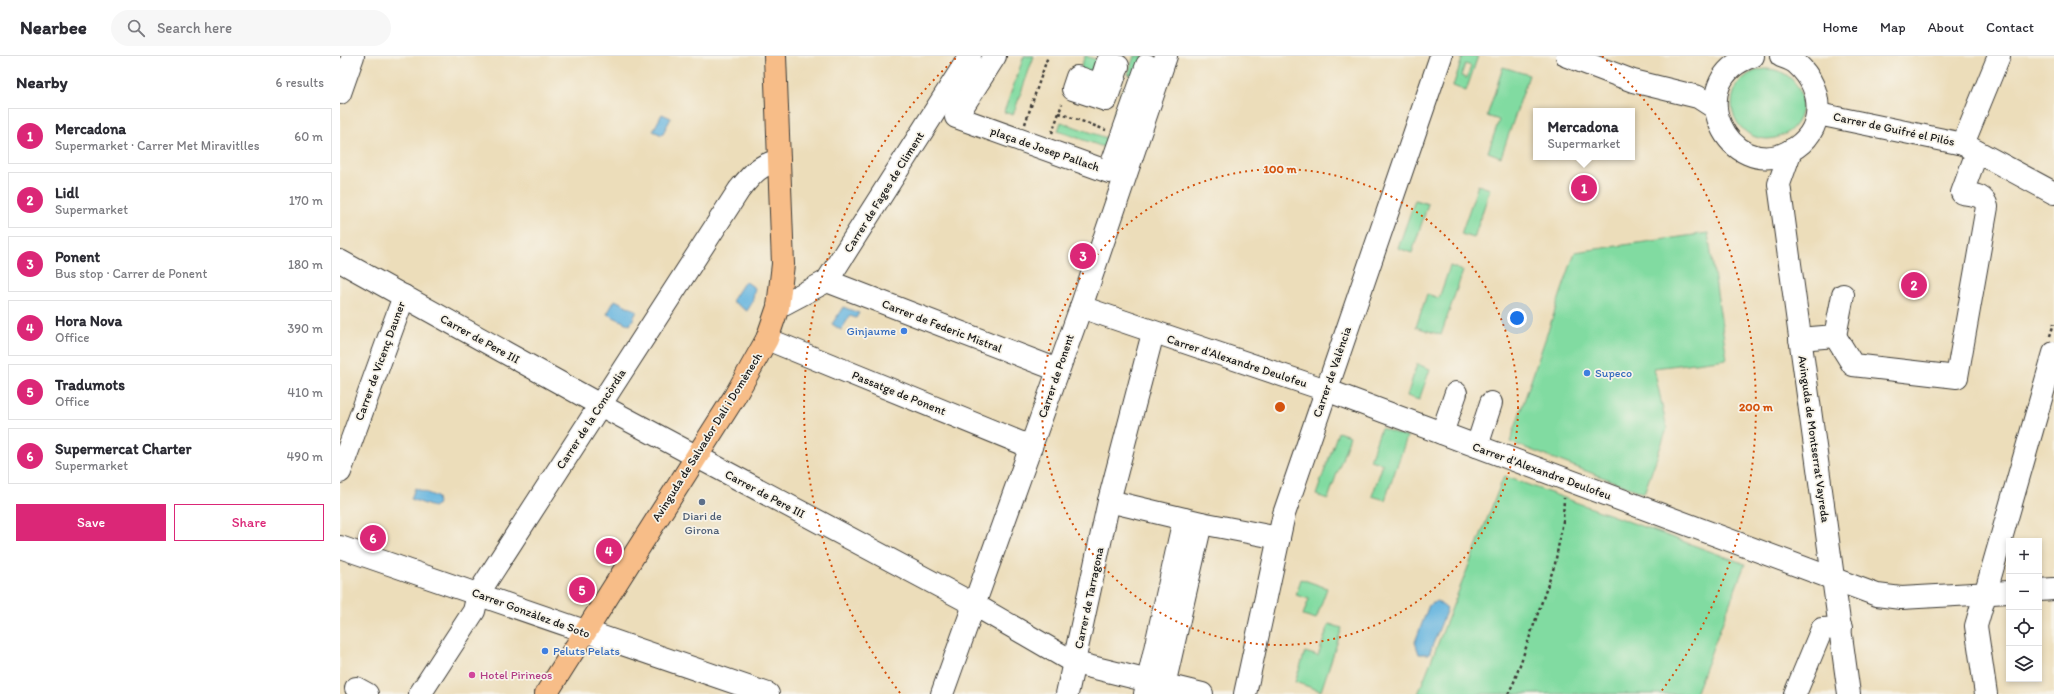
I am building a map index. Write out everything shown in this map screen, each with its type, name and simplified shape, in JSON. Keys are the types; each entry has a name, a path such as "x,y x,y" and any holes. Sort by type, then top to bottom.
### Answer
{"main road":[{"name":"Avinguda de Salvador Dalí i Domènech","path":"546,694 735,396 767,339 778,307 783,264 775,56"}],"street":[{"path":"340,92 353,56"},
{"name":"Carrer de Fages de Climent","path":"778,307 826,281 970,56"},
{"name":"plaça de Josep Pallach","path":"995,56 956,117 1110,172 1150,56"},
{"name":"Carrer de Ponent","path":"942,694 1081,307 1166,56"},
{"name":"Carrer de València","path":"1245,694 1284,514 1441,56"},
{"path":"1567,56 1633,81 1698,97 1715,108"},
{"path":"1593,56 1642,72 1702,85 1721,82"},
{"path":"1753,56 1743,59 1730,69 1721,82 1715,108 1718,122 1725,135 1735,145 1754,154 1776,156 1792,150 1803,142 1813,129 1818,114 1817,94 1810,76 1796,62 1781,56"},
{"path":"1843,295 1835,336 1853,366 1957,377 1987,207 1986,201 1980,196 1962,192 1970,148 1999,56"},
{"name":"Carrer de Guifré el Pilós","path":"1818,114 1970,148 2054,193"},
{"name":"Avinguda de Montserrat Vayreda","path":"1792,150 1779,184 1849,694"},
{"path":"1754,154 1779,184"},
{"name":"Carrer de la Concòrdia","path":"420,694 474,611 478,594 739,190 753,172 762,165 779,160"},
{"name":"Carrer de Pere III","path":"340,261 600,405 974,605 1075,663 1155,689 1202,694"},
{"name":"Carrer de Federic Mistral","path":"826,281 1058,370"},
{"name":"Carrer de Vicenç Dauner","path":"340,472 404,296"},
{"name":"Carrer d'Alexandre Deulofeu","path":"1081,307 1153,333 1326,390 1877,595 1901,598 2006,592"},
{"name":"Carrer de Tarragona","path":"1068,694 1109,501 1153,333"},
{"path":"1800,340 1835,336"},
{"name":"Passatge de Ponent","path":"767,339 1031,447"},
{"path":"1986,694 1976,626 2054,353"},
{"path":"1442,433 1456,392"},
{"path":"1477,446 1491,403"},
{"path":"1109,501 1192,521 1279,538"},
{"path":"1155,689 1192,521"},
{"name":"Carrer Gonzàlez de Soto","path":"340,547 768,694"},
{"path":"2042,590 2054,589"},
{"path":"1795,694 1822,629 1841,628"}],"path":[{"path":"1026,120 1048,56"},
{"path":"1059,113 1108,130"},
{"path":"1053,128 1056,120"},
{"path":"1508,694 1514,682 1555,564 1563,521 1565,495 1570,481"}],"green space":[{"path":"1024,56 1034,56 1013,115 1004,112"},
{"path":"1085,56 1107,63 1100,85 1077,77"},
{"path":"1134,56 1144,56 1137,77 1128,74"},
{"path":"1463,56 1478,56 1466,91 1453,86","holes":["1465,64 1471,66 1467,78 1461,76"]},
{"path":"1503,67 1529,75 1501,157 1488,152 1499,120 1487,116"},
{"path":"1767,69 1780,72 1792,79 1799,91 1802,104 1799,117 1792,129 1780,136 1767,139 1754,136 1742,129 1735,117 1732,104 1735,91 1742,79 1754,72"},
{"path":"1123,88 1132,92 1122,119 1113,116"},
{"path":"1061,122 1115,141 1112,150 1058,131"},
{"path":"1478,185 1490,189 1474,238 1461,234"},
{"path":"1415,200 1428,204 1412,253 1398,248"},
{"path":"1708,233 1727,359 1654,368 1667,429 1644,493 1510,442 1575,252"},
{"path":"1450,266 1463,271 1441,335 1416,327 1427,294 1439,298"},
{"path":"1417,364 1430,369 1419,400 1407,396"},
{"path":"1381,428 1407,437 1385,500 1372,496 1383,464 1370,460"},
{"path":"1338,432 1350,436 1328,499 1316,495"},
{"path":"1504,476 1745,564 1695,694 1418,694"},
{"path":"1301,579 1327,588 1316,619 1303,615 1309,599 1296,595"},
{"path":"1329,624 1342,628 1321,691 1295,682 1305,652 1318,656"}],"water":[{"path":"662,114 671,118 662,135 653,131"},
{"path":"745,281 755,288 752,303 747,311 732,301"},
{"path":"615,300 637,311 630,325 607,314"},
{"path":"843,307 859,313 856,318 850,316 841,330 832,324"},
{"path":"415,488 437,497 438,504 433,507 411,499"},
{"path":"1437,601 1447,609 1429,654 1419,654 1415,642 1429,605"}],"place":[{"name":"Mercadona","path":"1584,188"},
{"name":"Ponent","path":"1083,256"},
{"name":"Lidl","path":"1914,285"},
{"name":"Ginjaume","path":"904,331"},
{"name":"Supeco","path":"1587,373"},
{"name":"Diari de Girona","path":"702,502"},
{"name":"Supermercat Charter","path":"373,538"},
{"name":"Hora Nova","path":"609,551"},
{"name":"Tradumots","path":"582,590"},
{"name":"Peluts Pelats","path":"545,651"},
{"name":"Hotel Pirineos","path":"472,675"}]}
